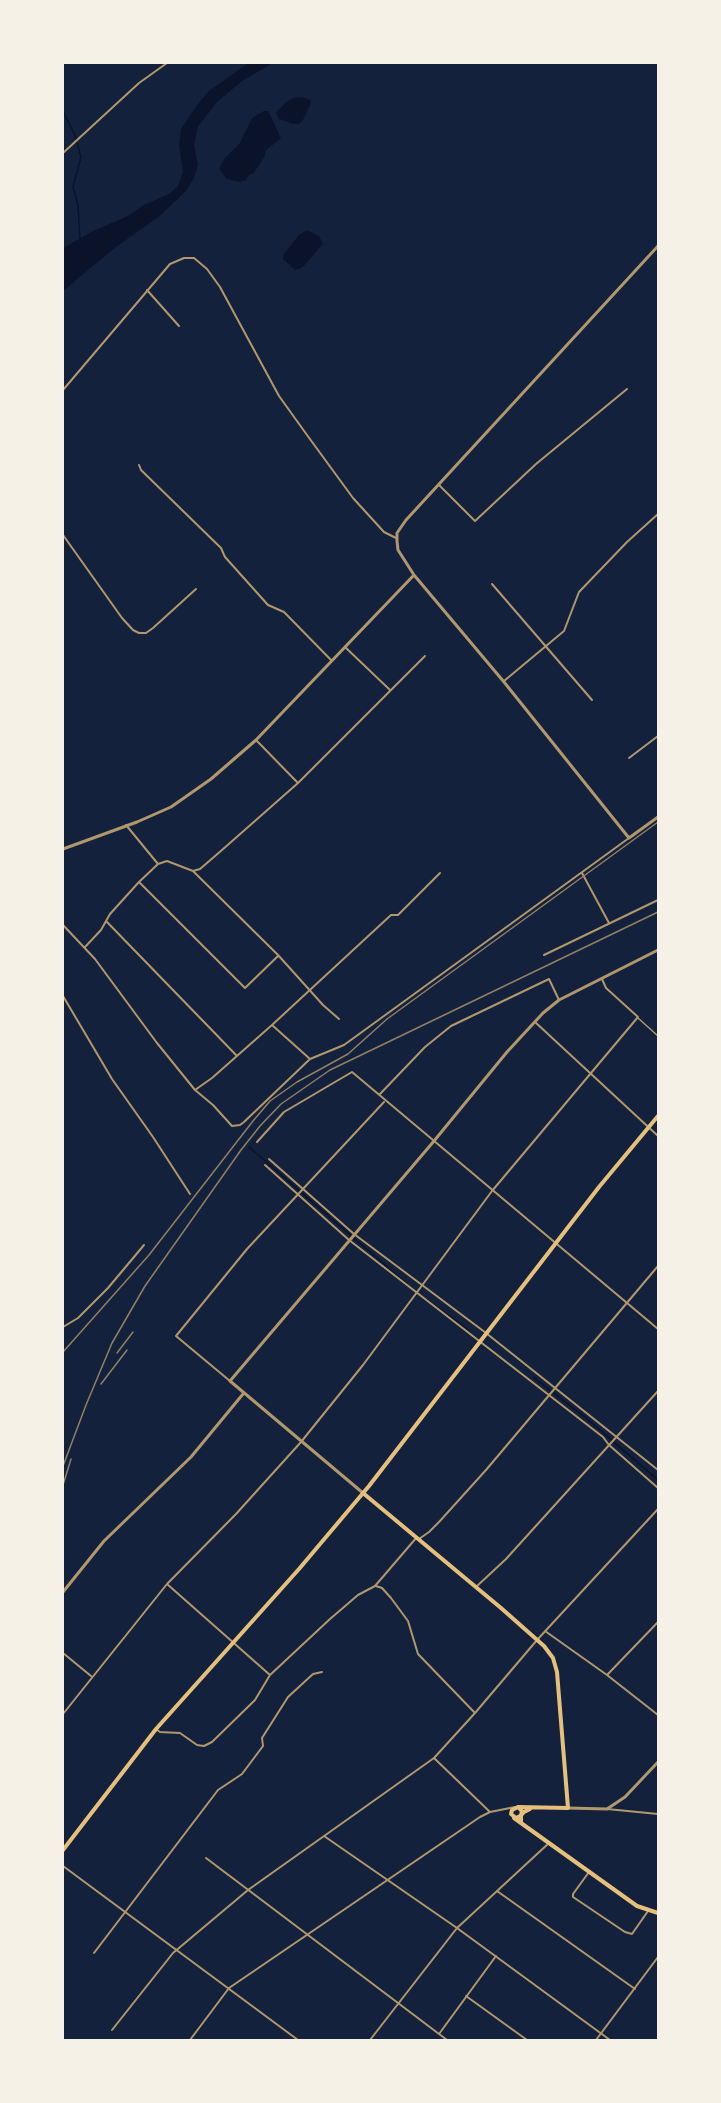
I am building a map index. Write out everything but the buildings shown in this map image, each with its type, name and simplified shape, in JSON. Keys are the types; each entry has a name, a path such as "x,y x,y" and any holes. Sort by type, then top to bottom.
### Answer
{"main road":[{"path":"63,1850 156,1729 299,1569 363,1492 555,1244 658,1116"},
{"path":"363,1492 551,1654 557,1672 568,1808 517,1807 512,1810 513,1817 637,1906 658,1913"},
{"path":"517,1807 521,1810 522,1824"},
{"path":"513,1817 518,1818 534,1808"}],"street":[{"path":"63,153 139,83 167,63"},
{"path":"629,838 504,682 414,575 398,550 396,537 406,520 438,484 658,246"},
{"path":"63,390 170,264 184,258 194,258 207,269 220,287 279,396 313,444 353,498 384,531 396,537"},
{"path":"147,290 179,326"},
{"path":"438,484 475,521 536,464 627,389"},
{"path":"139,465 141,470 221,548 225,557 268,605 284,612 332,661"},
{"path":"504,682 564,631 579,592 623,545 658,514"},
{"path":"63,535 122,618 133,630 140,633 146,633 153,628 196,589"},
{"path":"63,849 161,812 211,779 256,740 414,575"},
{"path":"492,584 592,700"},
{"path":"345,647 390,690"},
{"path":"193,871 200,869 298,783 425,656"},
{"path":"629,758 658,736"},
{"path":"256,740 298,783"},
{"path":"63,925 85,947 195,1090 213,1105 230,1125 236,1126 244,1122 310,1059 355,1038 658,818"},
{"path":"126,825 158,864"},
{"path":"85,947 107,922 110,914 139,882 158,864 167,861 193,871 339,1019"},
{"path":"195,1090 272,1025 391,915 398,915 440,873"},
{"path":"582,873 609,923"},
{"path":"139,882 244,988 278,955"},
{"path":"544,955 658,900"},
{"path":"107,922 237,1056"},
{"path":"230,1381 507,1052 535,1022 559,1000 658,950"},
{"path":"380,1094 425,1047 451,1026 549,979 559,1000"},
{"path":"63,1714 167,1584 301,1443 363,1365 492,1191 638,1017 606,988 602,979"},
{"path":"63,996 112,1079 190,1194"},
{"path":"535,1022 658,1136"},
{"path":"272,1025 310,1059"},
{"path":"257,1142 284,1112 352,1072 658,1329"},
{"path":"363,1492 301,1443 176,1336 247,1249 385,1101"},
{"path":"269,1159 354,1234 421,1287 486,1333 658,1488"},
{"path":"265,1165 349,1240 479,1342 552,1391 658,1470"},
{"path":"63,1327 78,1318 108,1288 144,1245"},
{"path":"156,1729 160,1732 180,1733 197,1745 204,1746 212,1742 255,1700 270,1675 330,1618 358,1595 375,1586 418,1538 429,1532 439,1522 658,1266"},
{"path":"476,1587 506,1559 658,1391"},
{"path":"63,1592 104,1541 191,1457 244,1394"},
{"path":"112,2030 177,1950 249,1890 434,1758 545,1631 658,1509"},
{"path":"167,1584 270,1675"},
{"path":"375,1586 382,1588 392,1598 408,1621 418,1654 475,1713"},
{"path":"607,1676 658,1622"},
{"path":"545,1631 658,1716"},
{"path":"63,1653 92,1676"},
{"path":"94,1953 218,1790 242,1774 262,1746 262,1738 288,1697 313,1674 322,1672"},
{"path":"434,1758 490,1812"},
{"path":"607,1809 625,1797 658,1762"},
{"path":"190,2040 229,1988 471,1822 490,1812 517,1807"},
{"path":"568,1808 658,1814"},
{"path":"499,1811 513,1817"},
{"path":"324,1836 457,1928 610,2040"},
{"path":"370,2040 457,1928 549,1842"},
{"path":"206,1857 447,2040"},
{"path":"63,1866 298,2040"},
{"path":"589,1872 573,1894 573,1898 625,1932 632,1934 648,1911"},
{"path":"497,1891 635,1989"},
{"path":"439,2034 496,1956"},
{"path":"596,2040 658,1957"},
{"path":"466,1996 526,2040"}],"lane":[{"path":"638,1017 658,1036"}],"water":[{"path":"273,63 242,81 218,101 198,126 194,145 198,165 194,178 186,191 161,215 116,247 63,291 63,248 169,194 178,186 183,171 179,146 181,129 198,104 209,91 247,64"},
{"path":"302,97 310,100 311,103 299,124 279,119 276,113 286,102"},
{"path":"268,111 281,138 265,151 265,156 246,180 240,182 227,179 219,169 225,158 240,143 252,118"},
{"path":"307,230 319,236 323,244 302,268 295,270 283,259 283,255 299,235"}],"waterway":[{"path":"63,111 75,135 81,157 73,187 78,205 80,240"},
{"path":"249,1147 407,1284"},
{"path":"425,1298 470,1331"},
{"path":"533,1377 586,1418 658,1480"}],"tram line":[{"path":"63,1352 149,1255 270,1101 297,1082 348,1054 387,1019 658,822"}],"railway":[{"path":"63,1466 112,1343 145,1286 241,1150 281,1104 330,1070 658,912"},
{"path":"117,1353 133,1332"},
{"path":"101,1384 127,1350"},
{"path":"63,1485 71,1459"}]}
